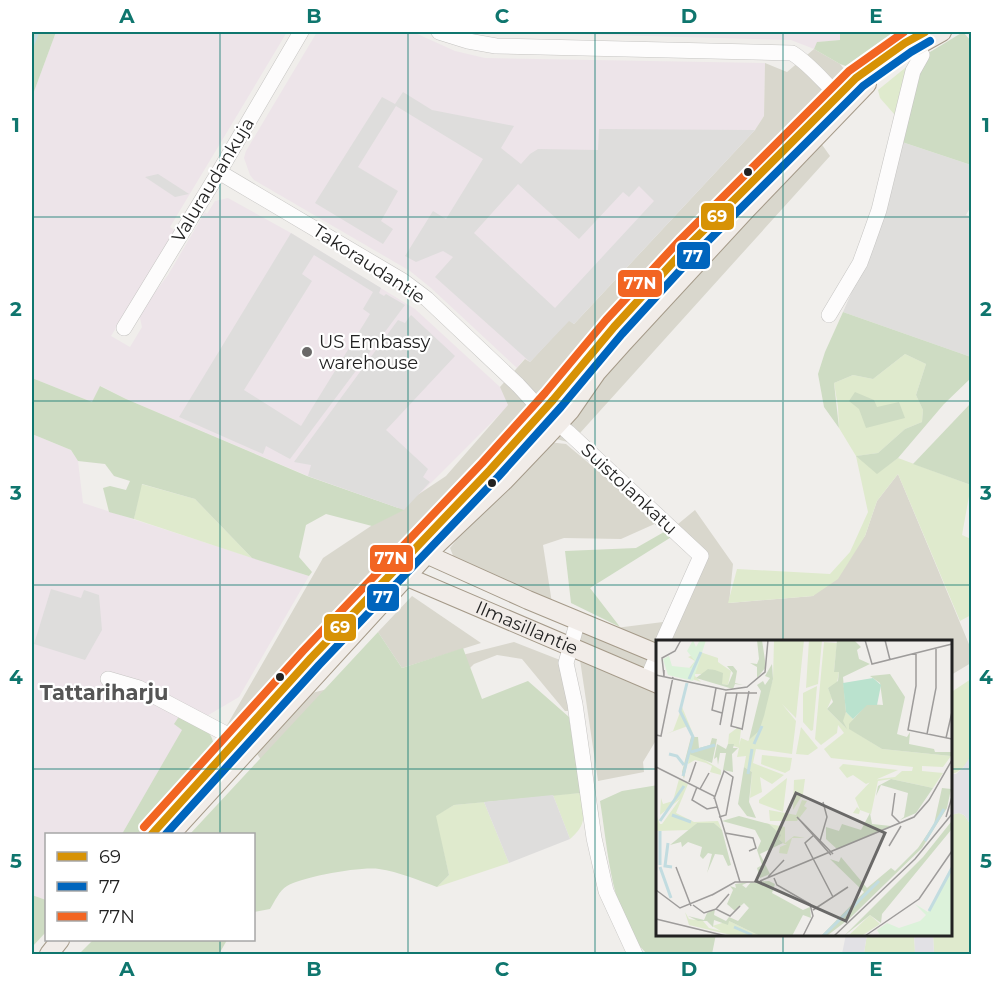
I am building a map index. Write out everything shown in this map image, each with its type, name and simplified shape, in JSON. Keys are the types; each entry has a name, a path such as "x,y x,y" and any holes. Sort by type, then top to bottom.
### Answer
{"main road":[{"path":"421,551 504,481 570,411 597,372 746,210 874,64 905,43 942,32"},
{"path":"172,833 311,658 400,574 543,412 614,327 687,247 842,99"},
{"name":"Ilmasillantie","path":"421,551 656,653"},
{"name":"Ilmasillantie","path":"400,574 652,682"},
{"path":"153,833 244,743"}],"street":[{"name":"Valuraudankuja","path":"124,328 301,32"},
{"path":"439,32 468,41 496,46 792,53 801,58 842,99"},
{"path":"829,315 860,262 879,210 908,89 913,71 922,55 920,39"},
{"name":"Takoraudantie","path":"219,172 415,290 502,369 557,424"},
{"name":"Suistolankatu","path":"557,424 701,556 663,640"},
{"path":"578,620 566,663 575,704 586,790 600,871 615,915 635,954"},
{"path":"652,682 656,663"},
{"path":"108,679 140,688 244,743"}],"shaded area":[{"path":"56,32 287,32 170,227 176,231 111,336 130,347 142,327 139,313 168,275 205,212 207,214 215,201 228,198 291,233 415,309 500,387 509,405 404,510 308,476 126,399 101,386 92,402 32,378 32,97"},
{"path":"317,32 413,32 455,51 485,58 765,63 764,116 755,130 530,362 524,359 517,368 410,271 254,180 250,175 244,158 246,151"},
{"path":"496,32 840,32 840,40 818,42 814,49 791,40"},
{"path":"814,49 840,64 849,75 806,122 830,156 571,443 524,430 150,833 138,833 211,753 323,558 446,476 508,405 500,387 525,359 530,362 569,320 574,324 755,130 764,116 765,63 787,72"},
{"path":"403,92 432,110 514,126 501,148 521,164 538,149 598,150 599,129 755,130 574,324 569,321 530,362 435,277 453,257 443,251 416,262 405,256 433,211 446,219 483,159 396,106 358,167 398,191 381,221 393,229 383,244 315,203 382,97 395,104","holes":["518,184 579,239 623,192 629,197 639,186 654,201 555,308 474,233"]},
{"path":"902,142 971,165 971,206 966,215 972,217 971,357 843,312 875,239"},
{"path":"158,174 189,194 175,197 145,177"},
{"path":"291,233 381,288 379,293 384,296 386,294 405,305 290,459 266,446 263,454 179,417","holes":["314,255 373,292 363,309 370,314 301,426 244,390 312,281 302,274"]},
{"path":"411,315 455,356 386,430 428,469 423,477 430,482 404,510 308,476 311,465 294,462 398,320 405,323"},
{"path":"32,434 71,450 78,461 83,503 309,576 239,697 183,730 123,833 45,833 45,900 32,895"},
{"path":"548,442 566,444 659,522 621,539 564,538 543,545 552,603 454,558 450,548 467,526"},
{"path":"898,474 971,649 971,663 952,674 952,640 656,640 656,740 643,762 644,772 598,781 576,633 663,622 693,557 672,529 695,510 733,564 729,603 813,596 865,536 877,501"},
{"path":"51,589 81,598 84,590 99,595 102,630 85,660 34,644"},
{"path":"412,596 481,643 402,668 378,632"},
{"path":"514,642 560,660 570,711 565,711 522,659 497,655 474,664 455,683 263,763 248,740 284,700"},
{"path":"971,755 971,825 964,815 959,813 952,815 952,774 956,774"},
{"path":"553,795 570,839 509,863 484,802"},
{"path":"846,935 867,935 864,953 873,954 842,954"},
{"path":"914,935 933,935 934,954 912,954 915,951"}],"green space":[{"path":"32,32 56,32 32,97"},
{"path":"840,32 923,32 881,56 876,50 851,68 814,49 817,42 840,40"},
{"path":"963,32 971,41 971,165 902,142 914,76 930,52"},
{"path":"910,64 895,115 880,98 878,90"},
{"path":"843,312 971,357 971,378 944,404 898,458 877,474 856,456 878,453 905,429 922,422 923,410 916,395 926,364 905,354 873,379 853,375 834,383 839,428 824,407 818,374"},
{"path":"905,354 926,364 916,395 923,410 922,422 905,429 878,453 857,456 877,473 898,458 971,485 962,535 971,539 971,615 960,621 898,474 877,501 865,536 838,579 813,596 728,603 737,569 830,574 850,552 868,512 856,456 839,428 834,383 853,375 873,379"},
{"path":"32,378 92,402 100,386 307,476 404,510 372,526 326,514 306,525 299,557 312,572 309,576 252,558 195,499 142,484 134,519 109,512 103,488 110,486 126,490 130,481 114,476 105,464 78,461 71,450 32,434"},
{"path":"855,392 874,400 877,407 899,402 905,418 866,428 859,409 849,401"},
{"path":"971,403 971,485 913,464"},
{"path":"141,484 195,499 252,558 134,519"},
{"path":"671,528 673,536 590,588 620,627 571,603 565,551 636,548"},
{"path":"378,632 402,668 463,648 482,699 528,681 569,717 581,793 454,805 436,816 449,875 437,887 379,869 346,871 318,876 287,886 277,896 270,909 255,912 255,833 191,833"},
{"path":"971,679 973,731 971,756 963,768 952,774 952,692"},
{"path":"180,715 198,724 211,736 214,749 138,833 123,833 182,730 174,724"},
{"path":"656,785 656,935 716,935 712,954 647,954 635,939 618,903 600,801 622,791"},
{"path":"581,793 584,813 582,823 570,839 553,795"},
{"path":"484,802 509,863 437,887 449,875 435,816 454,805"},
{"path":"959,813 964,815 971,825 971,954 934,954 933,935 952,935 952,815"},
{"path":"32,895 45,900 45,933 32,947"},
{"path":"867,935 914,935 915,952 912,954 864,953"},
{"path":"92,941 226,941 219,954 79,954"}],"waterway":[{"path":"32,47 38,32"}],"transit line":[{"name":"77N","path":"144,827 303,651 482,463 606,320 680,240 849,71 904,32"},
{"name":"69","path":"153,833 311,658 490,470 687,247 856,78 905,43 925,32"},
{"name":"77","path":"167,833 319,665 498,477 695,254 863,86 930,41"}],"place":[{"name":"US Embassy warehouse","path":"307,352"}],"district":[{"name":"Tattariharju","path":"104,693"}]}
